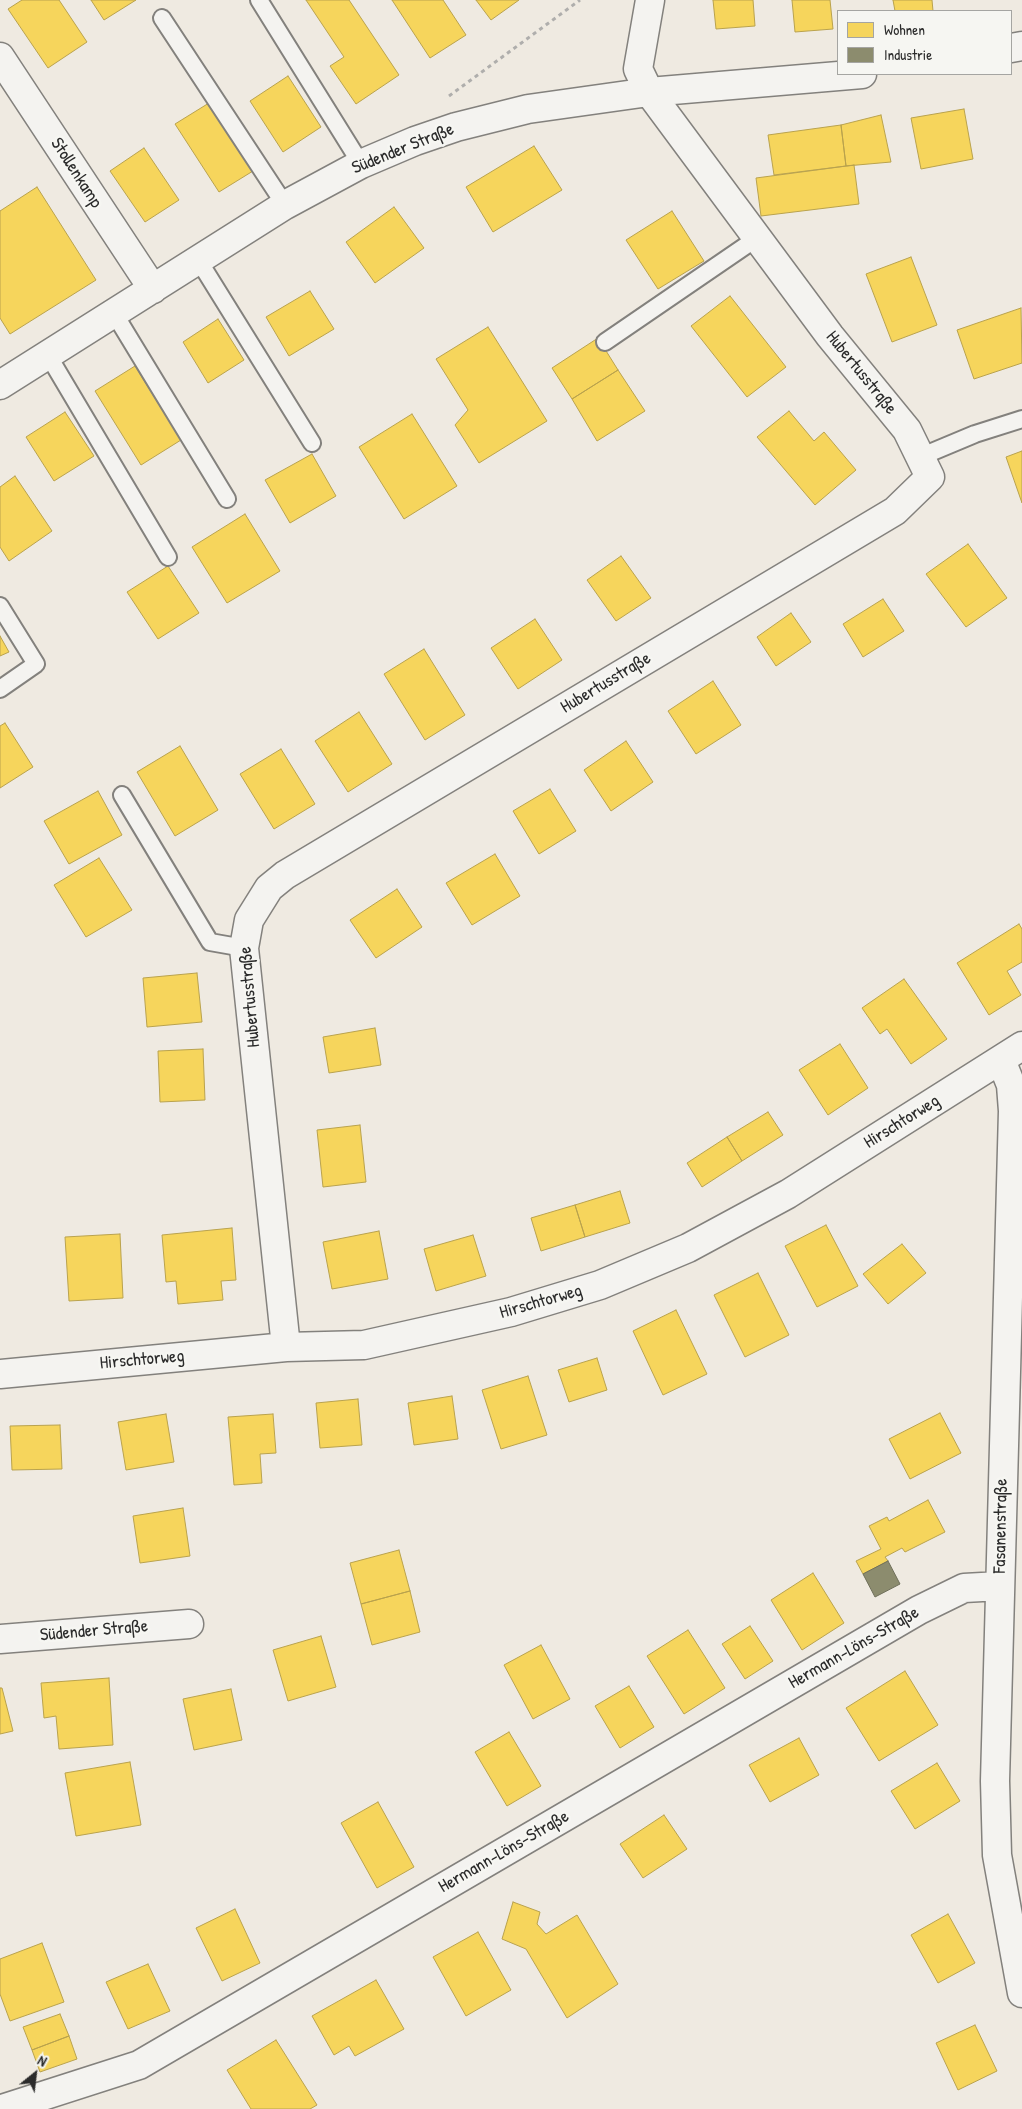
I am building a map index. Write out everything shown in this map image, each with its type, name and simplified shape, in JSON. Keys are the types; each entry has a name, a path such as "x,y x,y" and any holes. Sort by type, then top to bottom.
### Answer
{"street":[{"name":"Hubertusstraße","path":"286,1347 244,948 249,920 269,888 285,875 895,511 930,477 907,430 830,336 649,92 638,69 650,0"},
{"name":"Stollenkamp","path":"0,57 153,289"},
{"name":"Südender Straße","path":"0,385 285,205 361,164 415,141 456,127 528,109 649,92 850,75"},
{"name":"Hirschtorweg","path":"0,1374 286,1347 364,1345 511,1312 600,1285 688,1248 788,1194 1011,1053"},
{"name":"Fasanenstraße","path":"1011,1053 1010,1084 1013,1111 995,1781 997,1855 1022,1993"},
{"name":"Hermann-Löns-Straße","path":"2,2109 139,2064 919,1610 964,1588 1000,1586"},
{"name":"Südender Straße","path":"0,1639 189,1624"}],"lane":[{"path":"259,0 361,164"},
{"path":"162,18 285,205"},
{"path":"605,342 757,238"},
{"path":"199,260 312,442"},
{"path":"114,313 228,500"},
{"path":"48,355 168,558"},
{"path":"920,457 975,434 1022,420"},
{"path":"0,606 36,664 0,689"},
{"path":"122,794 210,942 244,948"}],"path":[{"path":"442,100 580,0"}],"building: Wohnen":[{"path":"22,0 59,0 87,42 48,68 8,9"},
{"path":"91,0 136,0 104,20"},
{"path":"306,0 349,0 399,75 356,104 330,66 344,57"},
{"path":"392,0 443,0 466,35 430,58"},
{"path":"476,0 519,0 491,20"},
{"path":"713,0 753,0 755,26 716,29"},
{"path":"792,0 830,0 833,29 795,32"},
{"path":"893,0 932,0 933,10 895,10"},
{"path":"288,76 321,127 283,152 250,101"},
{"path":"209,103 253,171 219,192 175,124"},
{"path":"964,109 973,159 921,169 911,118"},
{"path":"881,115 891,162 846,166 841,125"},
{"path":"841,125 846,166 774,175 768,135"},
{"path":"534,146 562,190 493,232 466,187"},
{"path":"144,148 179,200 145,222 110,171"},
{"path":"854,165 859,204 761,216 756,178"},
{"path":"37,187 96,280 10,334 0,318 0,211"},
{"path":"394,207 424,248 375,283 346,242"},
{"path":"672,211 704,261 658,289 626,240"},
{"path":"911,257 937,325 892,342 866,274"},
{"path":"310,291 334,329 289,356 266,317"},
{"path":"730,296 786,367 747,397 691,326"},
{"path":"1021,308 1022,363 974,379 957,330"},
{"path":"218,319 244,360 208,383 183,342"},
{"path":"488,327 547,421 479,463 455,425 468,410 436,359"},
{"path":"598,338 618,370 572,399 552,368"},
{"path":"135,366 181,440 141,465 95,391"},
{"path":"618,370 645,411 597,441 572,399"},
{"path":"789,411 814,441 824,432 856,470 815,505 757,437"},
{"path":"65,412 94,456 54,481 26,437"},
{"path":"412,414 457,486 404,519 359,447"},
{"path":"1022,451 1022,503 1006,457"},
{"path":"312,454 336,496 290,523 265,480"},
{"path":"15,476 52,531 9,561 0,547 0,487"},
{"path":"245,514 280,571 227,603 192,547"},
{"path":"968,544 1007,598 966,627 926,574"},
{"path":"621,556 651,598 616,621 587,580"},
{"path":"168,566 199,613 158,639 127,592"},
{"path":"883,599 904,631 863,657 843,624"},
{"path":"791,613 811,642 776,666 757,637"},
{"path":"535,619 562,660 518,689 491,648"},
{"path":"0,636 9,652 0,656"},
{"path":"424,649 465,715 425,740 384,674"},
{"path":"713,681 741,725 696,754 668,711"},
{"path":"359,712 392,764 348,792 315,741"},
{"path":"5,723 33,767 0,788 0,726"},
{"path":"626,741 653,782 611,811 584,770"},
{"path":"180,746 218,810 175,836 137,772"},
{"path":"281,749 315,804 274,829 240,774"},
{"path":"550,789 576,831 539,854 513,811"},
{"path":"98,791 122,835 69,864 44,821"},
{"path":"495,854 520,896 472,925 446,883"},
{"path":"99,858 132,910 86,937 54,885"},
{"path":"397,889 422,927 376,958 350,920"},
{"path":"1019,924 1022,929 1022,962 1007,971 1021,995 989,1015 957,963"},
{"path":"197,973 202,1022 147,1027 143,978"},
{"path":"904,979 947,1039 911,1064 887,1029 880,1034 862,1008"},
{"path":"375,1028 381,1065 329,1073 323,1037"},
{"path":"840,1044 868,1088 828,1115 799,1070"},
{"path":"203,1049 205,1100 160,1102 158,1051"},
{"path":"768,1112 783,1135 742,1161 727,1137"},
{"path":"360,1125 366,1182 323,1187 317,1130"},
{"path":"727,1137 742,1161 702,1187 687,1163"},
{"path":"620,1191 630,1223 585,1237 575,1205"},
{"path":"575,1205 585,1237 541,1251 531,1218"},
{"path":"826,1225 858,1286 817,1307 785,1246"},
{"path":"232,1228 236,1280 221,1281 223,1300 178,1304 176,1281 166,1282 162,1235"},
{"path":"379,1231 388,1279 332,1289 323,1242"},
{"path":"120,1234 123,1298 69,1301 65,1237"},
{"path":"473,1235 486,1276 436,1291 424,1249"},
{"path":"902,1244 926,1273 888,1304 863,1274"},
{"path":"758,1273 789,1335 745,1357 714,1295"},
{"path":"676,1310 707,1374 663,1395 633,1331"},
{"path":"597,1358 607,1390 569,1402 558,1370"},
{"path":"528,1376 547,1435 501,1449 482,1390"},
{"path":"452,1396 458,1439 414,1445 408,1403"},
{"path":"358,1399 362,1445 320,1448 316,1403"},
{"path":"940,1413 961,1453 910,1479 889,1439"},
{"path":"166,1414 174,1462 126,1470 118,1422"},
{"path":"273,1414 276,1453 260,1454 262,1483 234,1485 228,1417"},
{"path":"60,1425 62,1469 12,1470 10,1426"},
{"path":"928,1500 945,1532 905,1552 902,1548 885,1557 888,1561 863,1574 856,1561 881,1549 869,1526 887,1517 889,1521"},
{"path":"183,1508 190,1556 140,1563 133,1516"},
{"path":"399,1550 410,1591 361,1604 350,1563"},
{"path":"813,1573 844,1623 802,1650 771,1600"},
{"path":"410,1591 420,1632 372,1645 361,1604"},
{"path":"750,1626 773,1661 745,1679 722,1644"},
{"path":"688,1630 725,1688 684,1714 647,1656"},
{"path":"321,1636 336,1687 288,1701 273,1650"},
{"path":"541,1645 570,1699 533,1719 504,1665"},
{"path":"905,1671 938,1725 879,1761 846,1708"},
{"path":"109,1678 113,1745 59,1749 56,1716 44,1718 41,1683"},
{"path":"629,1686 654,1727 620,1748 595,1706"},
{"path":"0,1688 2,1688 13,1731 0,1734"},
{"path":"231,1689 242,1740 194,1750 183,1699"},
{"path":"509,1732 541,1786 507,1806 475,1752"},
{"path":"799,1738 819,1775 770,1802 749,1765"},
{"path":"130,1762 141,1825 76,1836 65,1773"},
{"path":"937,1763 960,1801 915,1829 891,1791"},
{"path":"378,1802 414,1867 377,1888 341,1823"},
{"path":"664,1815 687,1849 643,1878 620,1844"},
{"path":"513,1902 540,1912 537,1924 546,1934 577,1915 618,1984 567,2018 526,1949 502,1939"},
{"path":"235,1909 260,1963 222,1981 196,1928"},
{"path":"948,1914 975,1963 938,1983 911,1935"},
{"path":"478,1932 511,1990 466,2016 433,1957"},
{"path":"42,1943 64,2002 10,2021 0,1994 0,1959"},
{"path":"148,1964 170,2011 128,2029 106,1982"},
{"path":"376,1980 404,2029 355,2056 349,2046 334,2055 312,2016"},
{"path":"60,2014 69,2036 32,2050 23,2027"},
{"path":"975,2025 997,2071 958,2090 936,2043"},
{"path":"69,2036 77,2059 40,2072 32,2050"},
{"path":"276,2040 317,2105 310,2109 251,2109 227,2070"}],"building: Industrie":[{"path":"888,1561 900,1584 875,1597 863,1574"}]}
